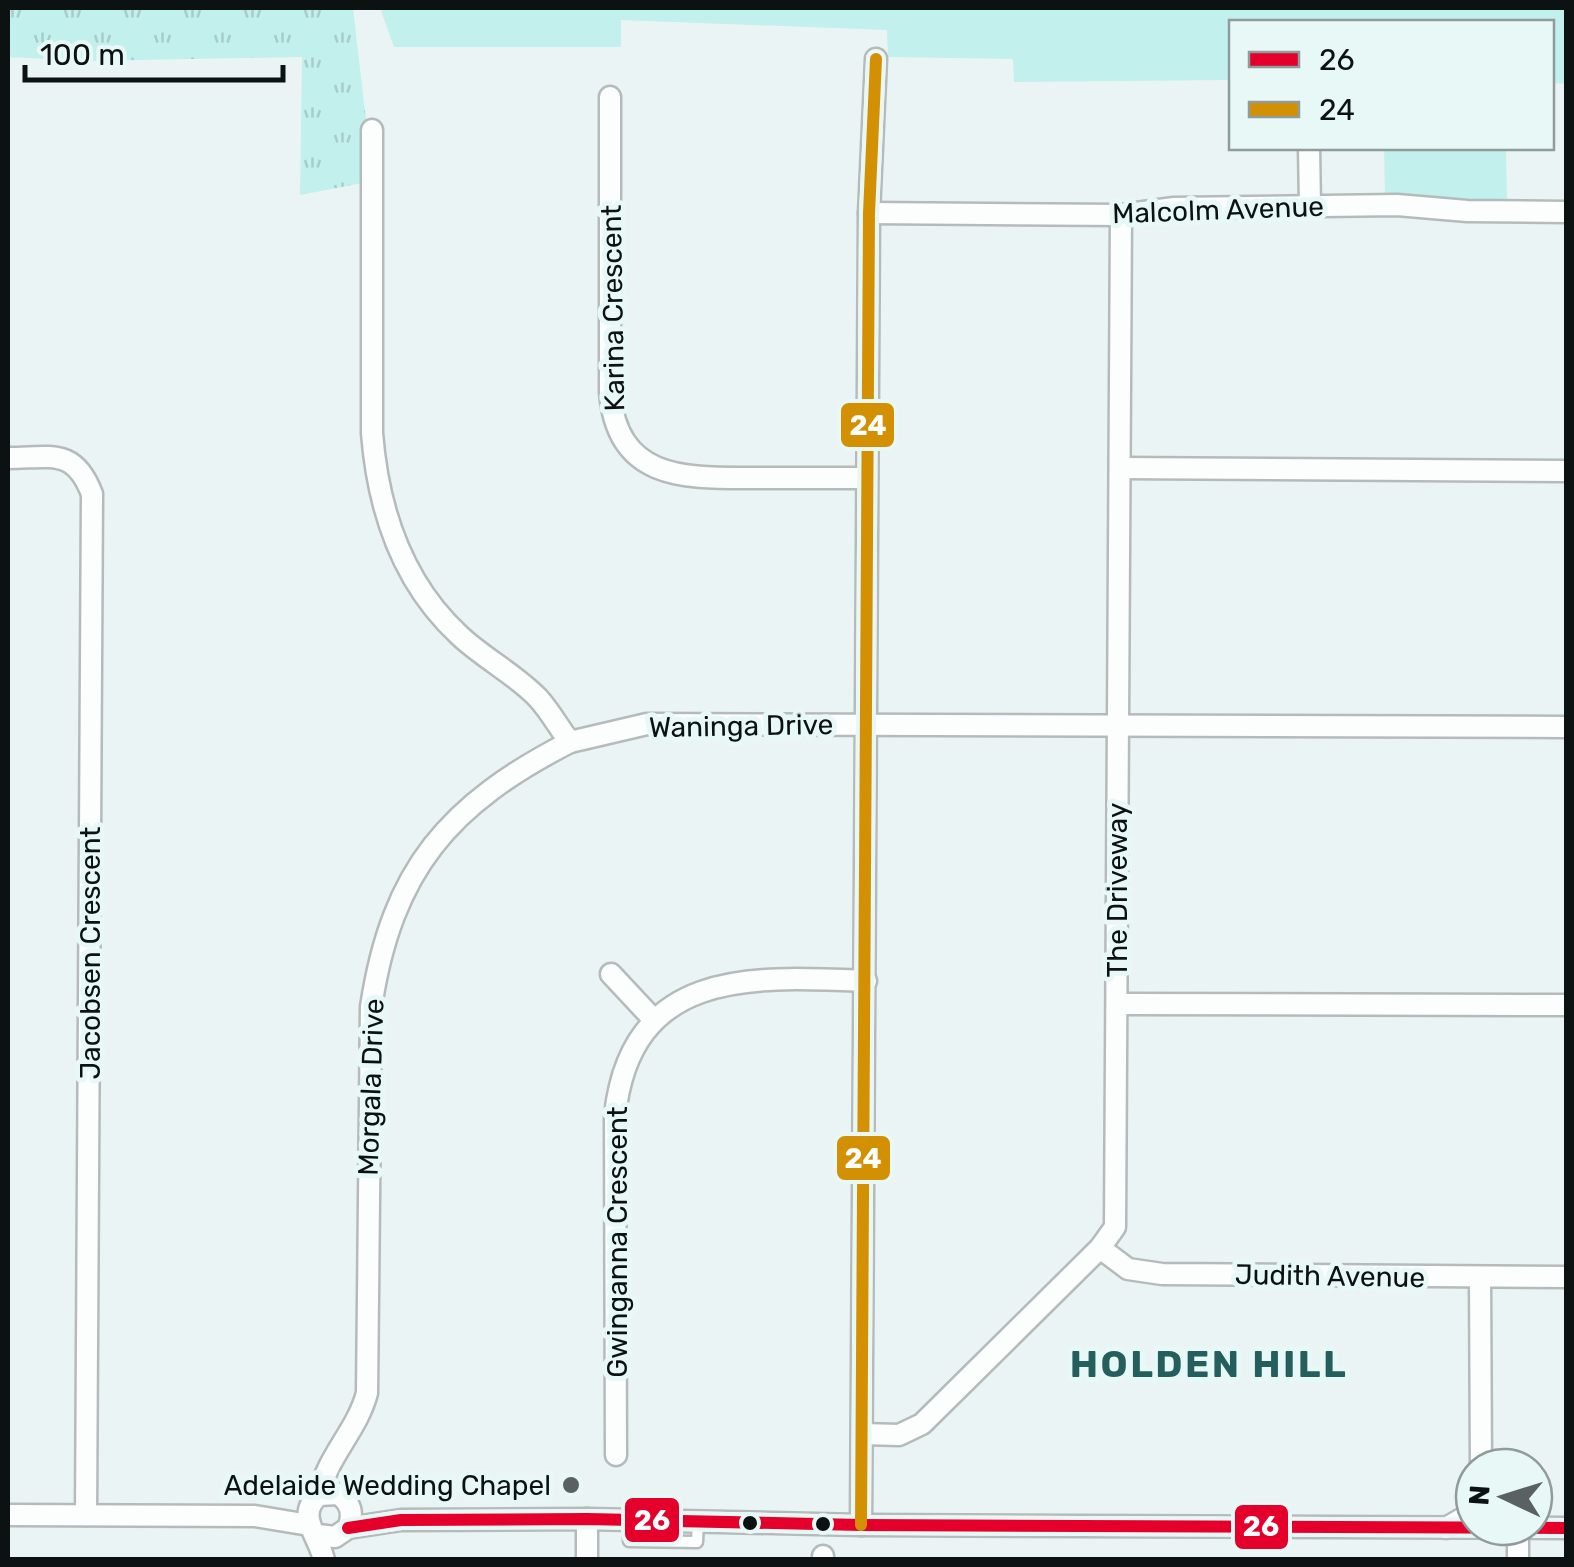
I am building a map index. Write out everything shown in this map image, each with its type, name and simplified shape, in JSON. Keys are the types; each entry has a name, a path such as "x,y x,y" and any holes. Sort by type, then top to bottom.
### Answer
{"street":[{"path":"861,1525 869,213 876,59"},
{"name":"Karina Crescent","path":"610,97 610,392 617,430 627,446 642,460 682,477 868,478"},
{"path":"372,130 372,434 375,469 387,520 408,571 433,605 458,635 538,698 570,742"},
{"path":"1309,150 1310,206"},
{"name":"Malcolm Avenue","path":"869,213 1121,214 1174,208 1397,205 1468,212 1566,212"},
{"name":"The Driveway","path":"863,1434 898,1434 922,1424 1100,1248 1115,1227 1121,214"},
{"name":"Jacobsen Crescent","path":"8,458 58,458 74,463 92,494 86,1515"},
{"path":"1120,468 1566,470"},
{"name":"Waninga Drive","path":"570,742 648,724 1566,727"},
{"name":"Morgala Drive","path":"334,1560 323,1476 356,1426 367,1393 371,1006 383,944 418,867 451,824 500,781 570,742"},
{"path":"611,974 654,1020"},
{"name":"Gwinganna Crescent","path":"616,1455 615,1116 627,1061 654,1020 699,991 740,981 788,978 866,981"},
{"path":"1118,1004 1566,1005"},
{"name":"Judith Avenue","path":"1100,1248 1128,1269 1144,1272 1566,1277"},
{"path":"1480,1277 1481,1447"},
{"path":"8,1514 1454,1528"},
{"path":"324,1560 328,1515"},
{"path":"586,1560 587,1519"},
{"path":"1444,1528 1454,1523"}],"green space":[{"path":"8,8 353,8 373,181 300,195 302,57 88,61 8,57"},
{"path":"380,8 1566,8 1566,84 1554,83 1554,20 1229,20 1229,80 1014,82 1013,59 888,57 887,30 621,20 621,47 394,47"},
{"path":"1384,150 1506,150 1507,204 1385,197"}],"transit line":[{"name":"24","path":"861,1525 869,213 876,59"},
{"name":"26","path":"348,1528 401,1520 587,1519 861,1525 1566,1528"}],"place":[{"name":"Adelaide Wedding Chapel","path":"571,1485"}],"district":[{"name":"HOLDEN HILL","path":"1209,1364"}]}
